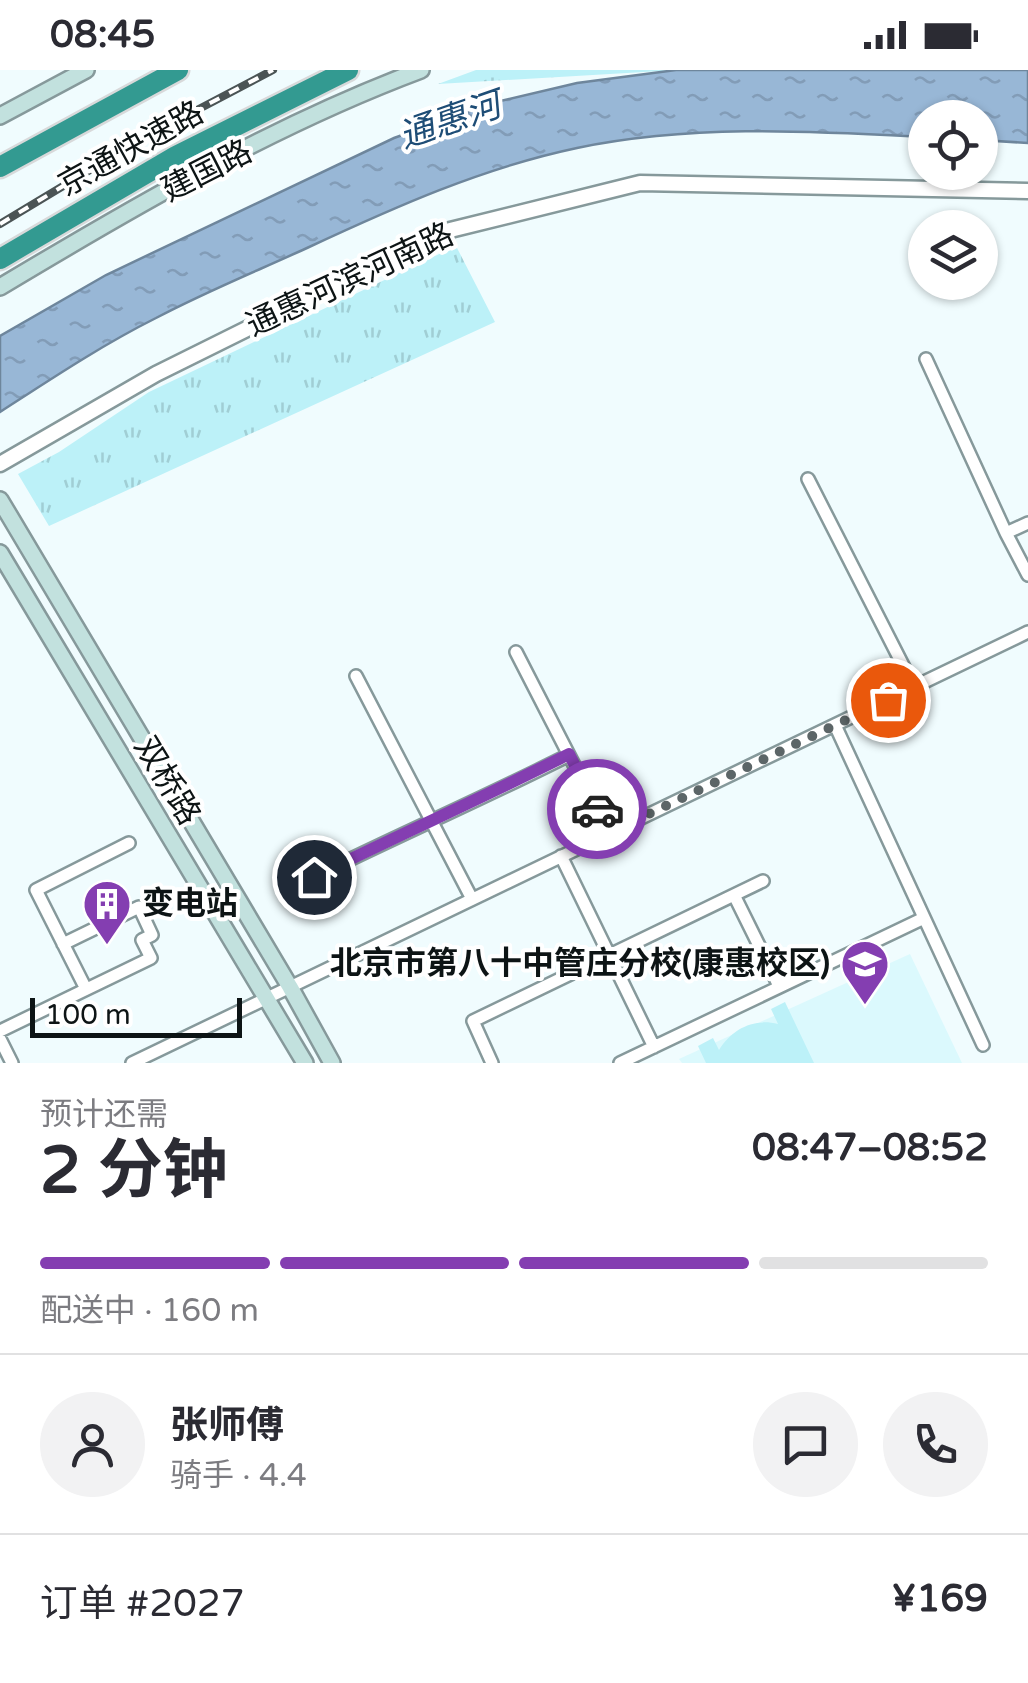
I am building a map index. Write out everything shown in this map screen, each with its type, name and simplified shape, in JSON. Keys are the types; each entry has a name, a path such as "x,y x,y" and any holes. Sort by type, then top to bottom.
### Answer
{"highway":[{"name":"京通快速路","path":"0,167 178,70"},
{"name":"京通快速路","path":"0,259 176,156 348,70"}],"main road":[{"path":"0,116 86,70"},
{"name":"建国路","path":"0,287 176,184 375,87 421,70"},
{"name":"双桥路","path":"0,500 332,1063"},
{"name":"双桥路","path":"0,553 304,1063"}],"street":[{"name":"通惠河滨河南路","path":"0,464 156,374 442,232 640,182 1028,191"},
{"path":"926,359 1028,574"},
{"path":"808,480 914,687"},
{"path":"1006,532 1028,523"},
{"path":"132,1063 1028,632"},
{"path":"516,652 609,833"},
{"path":"356,676 472,899"},
{"path":"835,724 982,1045"},
{"path":"314,877 430,820 453,814 569,754"},
{"path":"86,989 36,890 129,843"},
{"path":"561,856 654,1047"},
{"path":"492,1063 473,1021 764,881"},
{"path":"734,895 779,986"},
{"path":"0,1032 151,958 142,940 152,934 138,907 63,944"},
{"path":"620,1063 924,918"},
{"path":"0,1039 12,1063"}],"shaded area":[{"name":"北京市第八十中管庄分校(康惠校区)","path":"910,954 962,1063 682,1063 679,1059"}],"green space":[{"path":"476,70 678,70 438,84"},
{"path":"456,246 495,322 49,526 18,474 59,452 149,392"},
{"path":"785,1002 814,1063 706,1063 698,1046 713,1038 719,1050 744,1027 778,1024 771,1009"}],"water":[{"name":"通惠河","path":"676,70 1028,70 1028,143 998,141 998,100 908,100 908,136 707,132 620,140 542,156 406,204 193,299 116,339 0,412 0,336 106,275 394,138 492,103 577,83"}],"railway":[{"path":"0,224 138,141 273,70"}],"way so far":[{"path":"597,809 609,833 888,700"}],"place":[{"name":"变电站","path":"107,946"},
{"name":"北京市第八十中管庄分校(康惠校区)","path":"865,1006"}],"route":[{"path":"314,877 430,820 453,814 569,754 597,809"}]}
